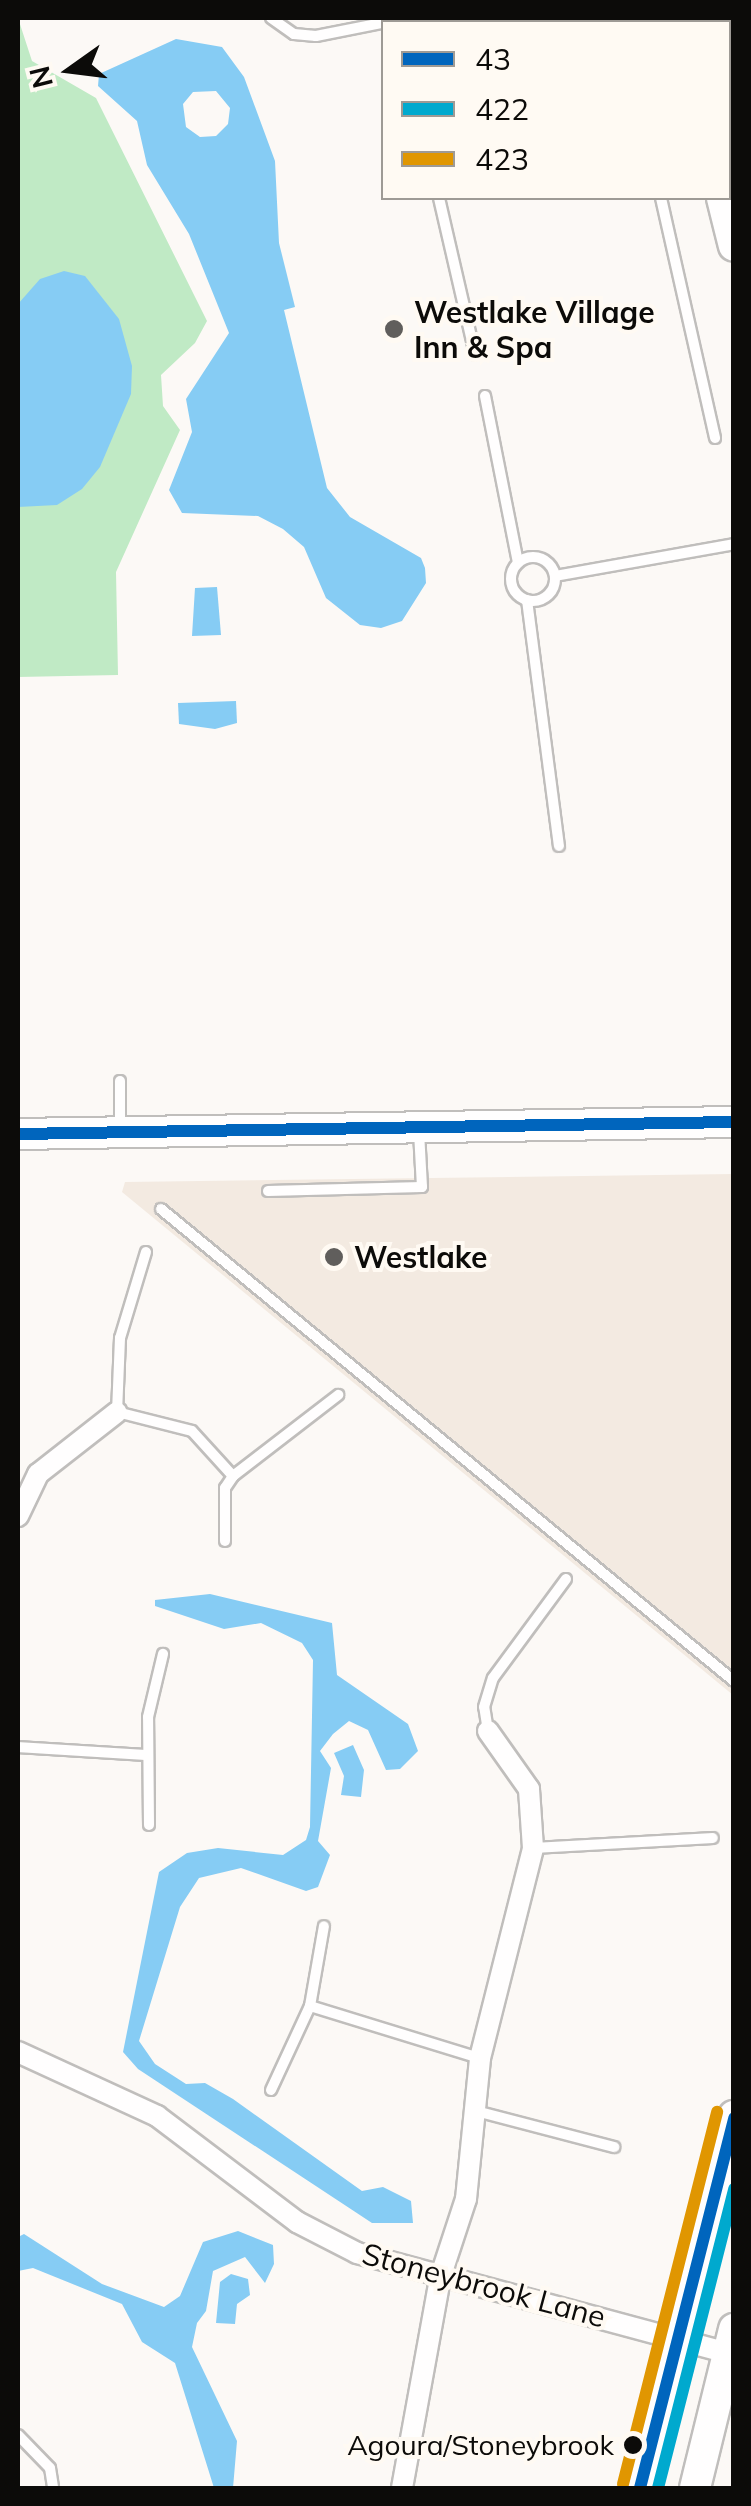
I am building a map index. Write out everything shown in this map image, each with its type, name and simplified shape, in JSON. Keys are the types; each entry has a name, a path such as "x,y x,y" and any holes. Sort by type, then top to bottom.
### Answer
{"street":[{"path":"722,200 734,246"},
{"path":"18,1134 734,1122"},
{"path":"18,1516 38,1474 117,1412"},
{"path":"402,2488 440,2278 466,2200 480,2058 532,1848 529,1789 488,1730"},
{"name":"Stoneybrook Lane","path":"18,2052 157,2116 298,2222 356,2253 440,2278 715,2344"},
{"path":"694,2488 715,2344 734,2116"},
{"path":"640,2488 715,2344"}],"lane":[{"path":"271,18 294,34 316,36 381,24"},
{"path":"438,200 475,354"},
{"path":"661,200 715,438"},
{"path":"485,396 518,563 512,584 527,600 558,846"},
{"path":"554,576 734,544"},
{"path":"518,563 536,557 554,576"},
{"path":"527,600 548,596 554,576"},
{"path":"120,1082 120,1132"},
{"path":"268,1191 422,1187 419,1128"},
{"path":"161,1208 734,1681"},
{"path":"146,1252 120,1338 117,1412 192,1431 233,1476"},
{"path":"225,1541 225,1488 233,1476 338,1396"},
{"path":"488,1730 484,1707 494,1678 566,1579"},
{"path":"149,1825 146,1756 164,1654"},
{"path":"18,1747 146,1756"},
{"path":"532,1848 713,1838"},
{"path":"271,2090 310,2006 324,1926"},
{"path":"310,2006 480,2058"},
{"path":"475,2110 614,2147"},
{"path":"18,2435 50,2468 53,2488"}],"shaded area":[{"path":"733,1174 733,1695 122,1192 125,1182"}],"green space":[{"path":"18,18 32,61 96,98 207,321 195,343 161,375 163,406 180,430 116,572 118,675 18,677"}],"water":[{"path":"176,39 222,47 244,77 275,161 279,243 295,307 284,310 327,488 350,517 421,558 425,568 426,583 402,621 381,628 360,625 326,598 304,547 283,529 258,516 182,513 169,490 192,432 186,399 229,333 189,234 147,165 137,121 98,86 99,74","holes":["216,91 230,108 228,124 216,136 200,137 186,127 183,104 193,92"]},
{"path":"64,271 85,276 119,319 132,366 131,394 100,467 82,489 57,505 18,507 18,304 40,279"},
{"path":"217,587 221,635 192,636 195,588"},
{"path":"236,701 237,723 215,729 179,724 178,703"},
{"path":"210,1594 332,1623 337,1675 408,1724 418,1751 400,1769 386,1770 368,1730 349,1721 333,1734 320,1751 331,1768 318,1841 330,1855 318,1887 306,1891 241,1868 199,1878 180,1907 139,2041 155,2064 186,2084 205,2083 233,2099 362,2191 383,2187 411,2201 413,2223 372,2223 138,2069 123,2052 159,1872 187,1853 218,1848 283,1855 306,1840 310,1827 313,1660 302,1643 261,1623 224,1629 155,1606 155,1600"},
{"path":"353,1745 364,1770 361,1797 341,1795 344,1776 334,1753"},
{"path":"238,2231 273,2245 274,2264 265,2283 245,2257 213,2271 206,2311 197,2323 192,2347 237,2441 233,2488 214,2488 175,2363 142,2342 122,2304 33,2268 18,2271 18,2237 24,2234 102,2284 164,2307 180,2296 203,2242"},
{"path":"231,2274 248,2279 250,2295 237,2304 235,2324 216,2323 220,2282"}],"transit line":[{"name":"43","path":"18,1134 734,1122"},
{"name":"423","path":"623,2484 717,2112"},
{"name":"43","path":"640,2488 734,2118"},
{"name":"422","path":"658,2488 734,2189"}],"place":[{"name":"Westlake Village Inn & Spa","path":"394,329"},
{"name":"Westlake","path":"334,1257"},
{"name":"Agoura/Stoneybrook","path":"633,2445"}]}
